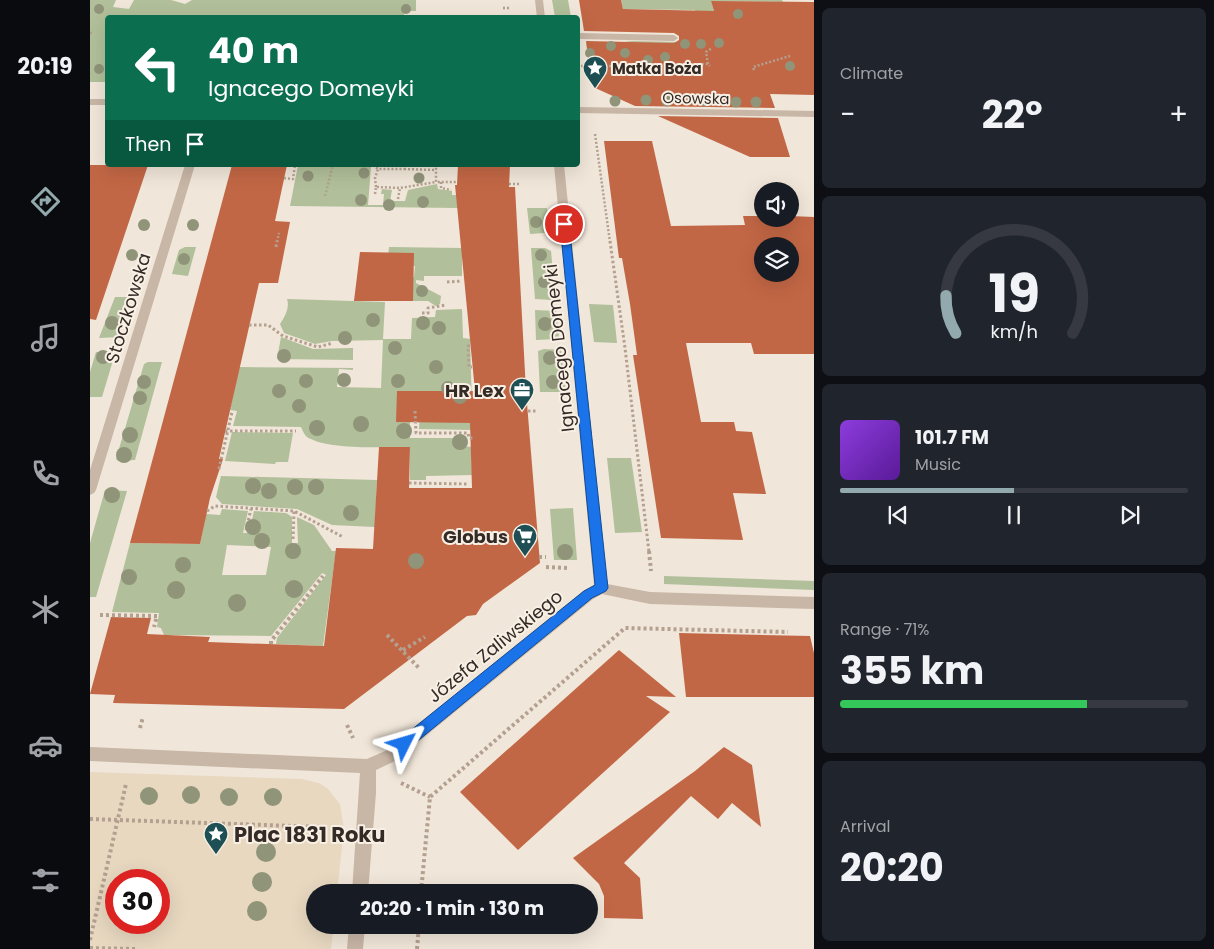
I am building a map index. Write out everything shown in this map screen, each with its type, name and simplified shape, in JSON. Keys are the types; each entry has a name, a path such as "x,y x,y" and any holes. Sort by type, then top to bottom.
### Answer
{"street":[{"path":"539,0 541,15"},
{"path":"580,36 674,38"},
{"path":"90,102 105,102"},
{"name":"Osowska","path":"580,110 814,114"},
{"name":"Stoczkowska","path":"90,490 189,167"},
{"name":"Ignacego Domeyki","path":"559,167 601,588"},
{"path":"601,588 650,598 814,603"},
{"name":"Józefa Zaliwskiego","path":"90,754 368,766 390,756 588,595 601,588"},
{"path":"361,884 368,793 368,766"},
{"path":"355,949 356,934"}],"path":[{"path":"503,8 510,8"},
{"path":"670,68 669,65 709,65 706,52 712,48"},
{"path":"754,70 753,67 790,56"},
{"path":"595,134 625,348 651,568"},
{"path":"284,178 293,179 295,167"},
{"path":"325,196 332,167"},
{"path":"376,167 378,169 404,167 436,170 436,182"},
{"path":"376,194 375,178 378,169"},
{"path":"376,188 400,188 436,182 457,182"},
{"path":"441,182 441,188 451,190"},
{"path":"510,184 521,184"},
{"path":"398,199 400,188"},
{"path":"276,246 279,233"},
{"path":"447,282 462,281"},
{"path":"422,313 428,313 428,308 446,305"},
{"path":"249,325 268,325 283,336 304,344 318,346 333,344"},
{"path":"470,346 468,346 469,367 472,367"},
{"path":"415,411 416,433 468,434 469,438 474,438"},
{"path":"528,411 536,411"},
{"path":"219,468 232,412"},
{"path":"227,430 296,431"},
{"path":"409,483 469,484"},
{"path":"207,511 215,506 294,511 343,537"},
{"path":"246,530 251,509"},
{"path":"293,539 294,511"},
{"path":"539,558 546,557"},
{"path":"546,567 568,568"},
{"path":"271,644 271,641 323,576"},
{"path":"100,614 157,616 154,627"},
{"path":"423,884 430,797 625,628 794,632"},
{"path":"387,635 419,668"},
{"path":"403,650 426,637"},
{"path":"347,725 355,740"},
{"path":"90,940 128,774"},
{"path":"399,782 430,797"},
{"path":"90,819 323,827"},
{"path":"417,949 418,934"},
{"path":"90,948 135,949"}],"green space":[{"path":"90,0 116,0 113,7 129,9 134,0 171,0 185,4 192,0 416,0 416,11 404,11 404,15 105,15 105,82 90,82"},
{"path":"552,0 568,0 571,15 555,15"},
{"path":"621,0 782,0 783,2 711,1 720,31 613,64 589,64 586,43 609,44 632,41 679,42 700,34 695,10 623,9"},
{"path":"298,167 371,167 368,205 383,205 384,194 381,194 382,189 392,190 390,201 405,201 408,190 437,184 438,189 452,191 452,195 459,195 458,208 290,206"},
{"path":"527,208 547,208 549,231 530,234"},
{"path":"185,247 196,247 188,276 172,274 179,250"},
{"path":"389,247 462,248 462,276 424,276 424,281 416,280 416,283 441,296 440,304 436,306 428,301 413,301 387,277 414,277 415,266 387,266"},
{"path":"531,248 545,248 551,251 555,296 551,300 535,299"},
{"path":"115,297 131,297 119,337 99,338"},
{"path":"287,299 385,302 383,339 411,339 412,318 435,317 436,310 462,309 463,338 470,339 472,408 450,422 473,423 473,430 419,429 420,411 442,391 398,391 397,411 410,411 410,438 463,438 464,446 471,447 472,475 426,476 426,480 410,480 410,447 332,445 309,438 301,427 233,426 237,411 230,410 239,367 353,368 353,370 339,369 337,387 381,388 383,340 332,341 315,344 284,333 280,324 288,305"},
{"path":"589,304 613,305 617,343 594,342"},
{"path":"535,310 556,311 559,337 536,340"},
{"path":"281,337 313,349 353,348 353,360 277,359"},
{"path":"544,349 561,350 566,392 540,392 538,351"},
{"path":"96,352 110,353 114,357 102,397 90,397 90,372"},
{"path":"148,362 162,362 135,460 118,461 116,459 144,364"},
{"path":"232,432 293,433 288,462 276,462 275,464 225,461"},
{"path":"607,458 631,458 642,532 615,533"},
{"path":"221,476 377,480 375,527 332,525 297,509 222,504 216,497"},
{"path":"105,490 127,491 96,597 90,597 90,543"},
{"path":"573,508 577,560 554,560 550,509"},
{"path":"222,509 248,511 243,533 249,533 254,511 286,513 292,517 292,543 298,543 297,517 314,525 332,551 336,551 323,646 276,644 277,638 326,575 322,573 271,636 164,635 161,628 157,627 159,613 112,612 130,543 200,544 206,514 220,515","holes":["227,545 271,547 266,575 222,575"]},
{"path":"664,576 814,581 814,590 664,584"}],"shaded area":[{"name":"Plac 1831 Roku","path":"90,772 302,779 319,783 328,789 340,804 344,829 338,884 306,884 306,934 333,934 331,949 90,949"}],"building":[{"path":"579,0 621,0 623,9 714,11 711,1 814,2 814,95 770,94 775,108 635,106 593,87 586,41 674,43 679,40 679,36 674,33 584,31"},
{"path":"658,116 778,118 790,157 750,157"},
{"path":"604,141 652,141 671,226 745,225 743,216 754,216 754,227 799,227 799,216 814,217 814,354 754,354 751,343 686,343 701,422 734,422 736,431 752,432 766,494 733,493 743,540 661,538 633,355 637,355 622,258 619,258"},
{"path":"90,165 147,167 96,320 90,319"},
{"path":"231,167 287,167 275,221 290,222 278,283 259,283 219,459 223,459 210,498 200,544 130,543"},
{"path":"458,167 510,167 509,187 515,187 526,391 540,563 483,604 476,615 467,616 344,709 113,703 115,695 90,694 111,617 151,618 147,634 210,637 208,642 324,646 336,548 373,549 379,447 410,447 409,488 472,488 470,423 396,422 397,391 475,391 455,185 457,185"},
{"path":"360,252 414,253 413,301 354,301"},
{"path":"679,633 810,636 814,653 814,697 686,697"},
{"path":"619,650 676,697 646,696 670,712 518,850 460,792"},
{"path":"724,747 752,765 761,827 732,803 718,819 691,796 624,863 640,878 643,919 604,918 604,896 599,884 573,858 695,771"}],"place":[{"name":"Matka Boża","path":"595,89"},
{"name":"HR Lex","path":"522,411"},
{"name":"Globus","path":"525,557"},
{"name":"Plac 1831 Roku","path":"216,855"}],"route":[{"path":"404,744 588,595 601,588 564,224"}]}
